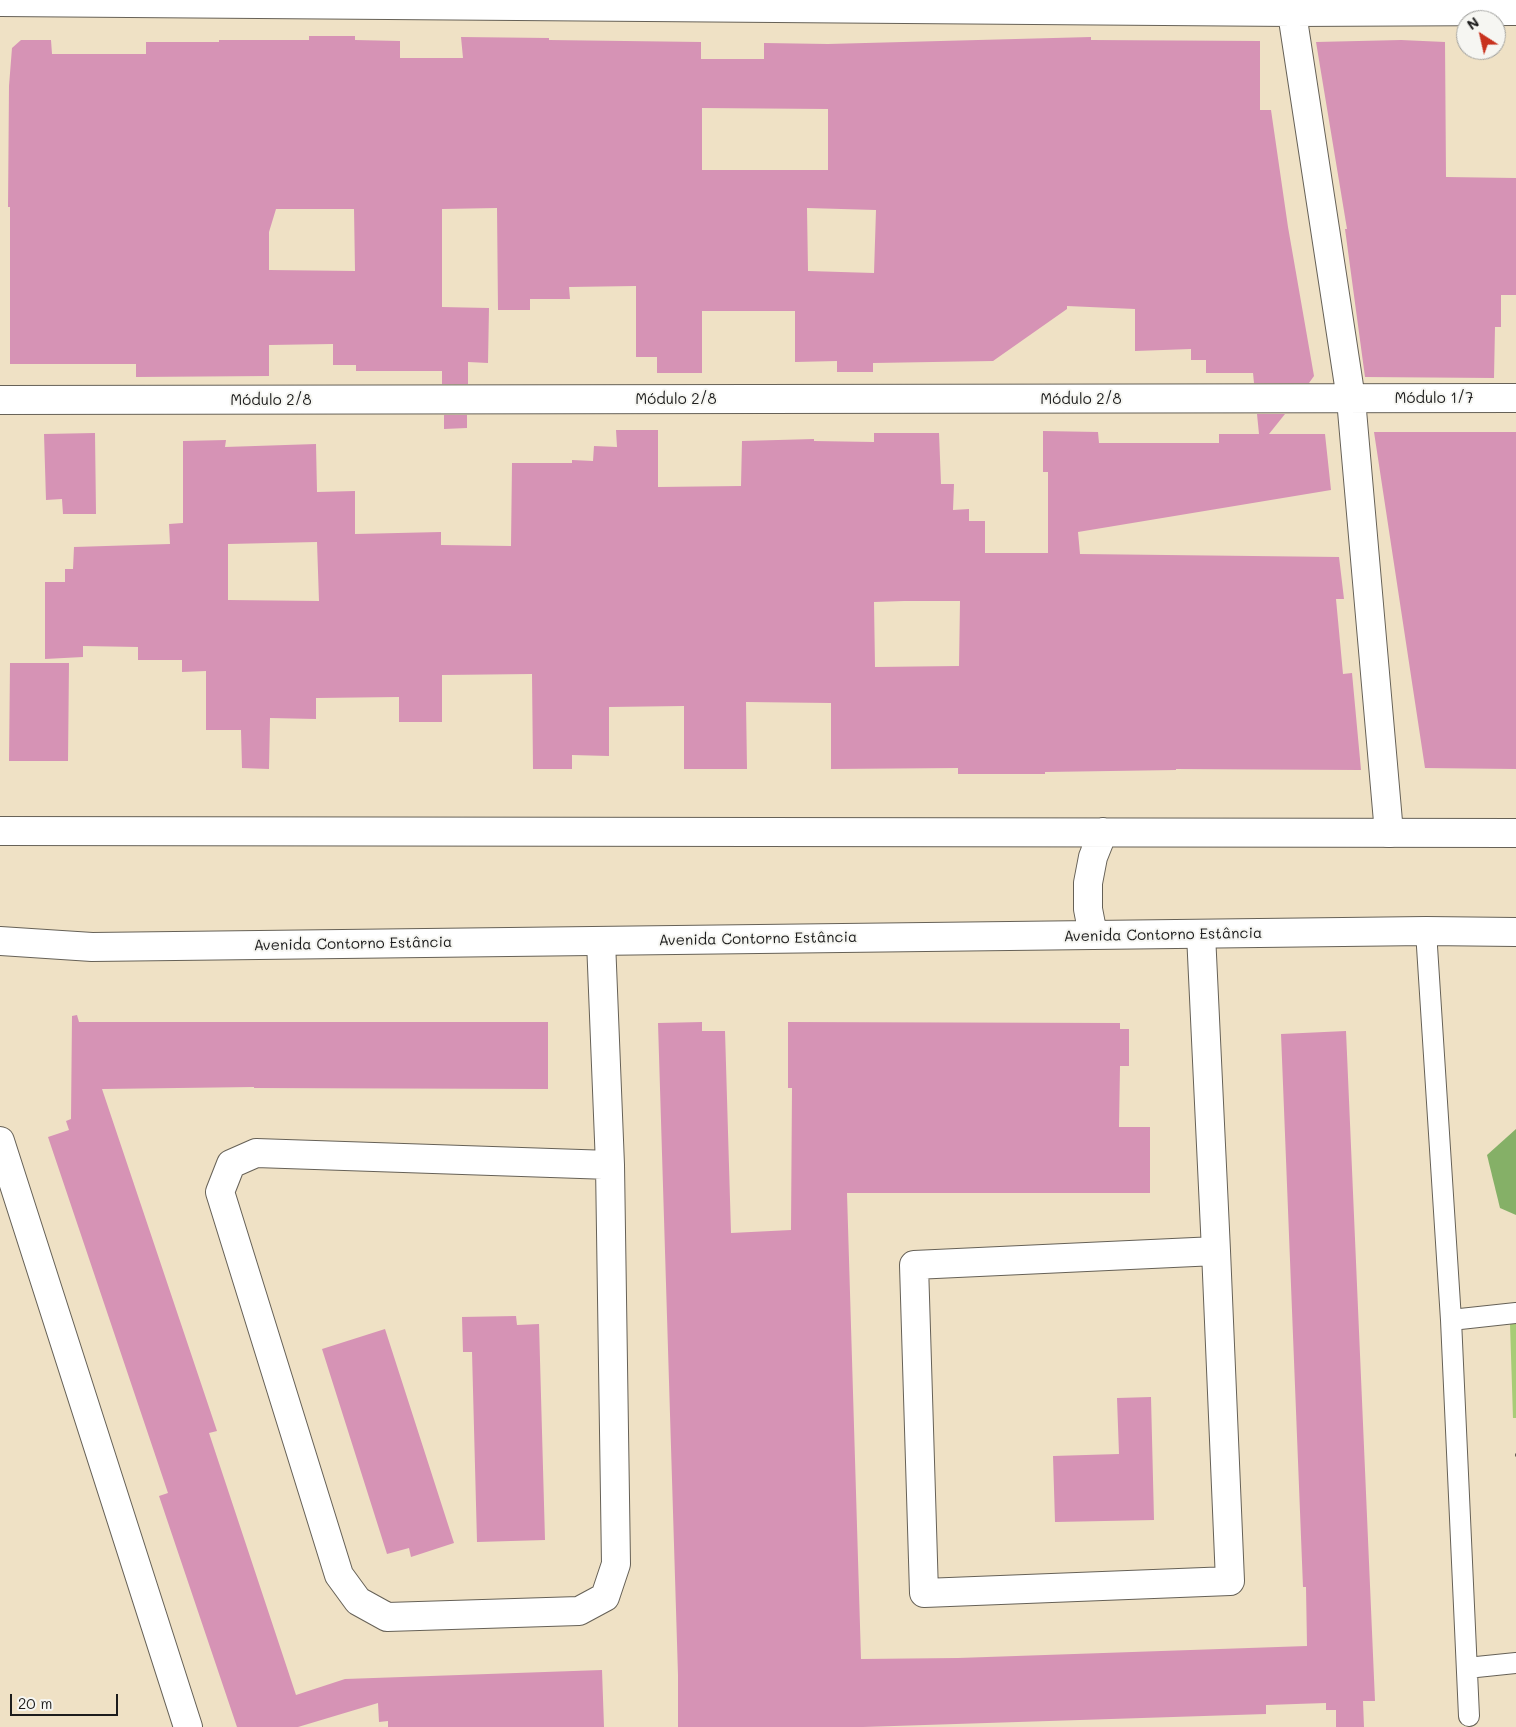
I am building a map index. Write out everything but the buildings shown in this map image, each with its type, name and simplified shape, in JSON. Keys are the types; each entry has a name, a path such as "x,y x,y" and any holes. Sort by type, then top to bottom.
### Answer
{"street":[{"path":"0,2 1291,6 1516,11"},
{"path":"1291,6 1351,399 1389,833"},
{"name":"Módulo 1/7","path":"1351,399 1516,398"},
{"name":"Módulo 2/8","path":"0,400 1351,399"},
{"path":"0,831 1516,833"},
{"path":"1093,935 1088,909 1088,883 1093,857 1103,832"},
{"name":"Avenida Contorno Estância","path":"0,941 92,947 1426,931 1516,932"},
{"path":"1201,934 1216,1251 1230,1581 924,1593 914,1266 1216,1251"},
{"path":"601,941 610,1165 616,1564 605,1597 579,1611 387,1617 358,1601 338,1576 220,1192 231,1164 256,1153 610,1165"},
{"path":"0,1141 188,1727"}],"lane":[{"path":"1426,931 1450,1320 1470,1716"},
{"path":"1450,1320 1516,1313"},
{"path":"1467,1668 1516,1663"}],"green space":[{"path":"1516,1129 1516,1215 1500,1208 1487,1155"},
{"path":"1516,1323 1516,1418 1513,1418 1510,1324"}]}
